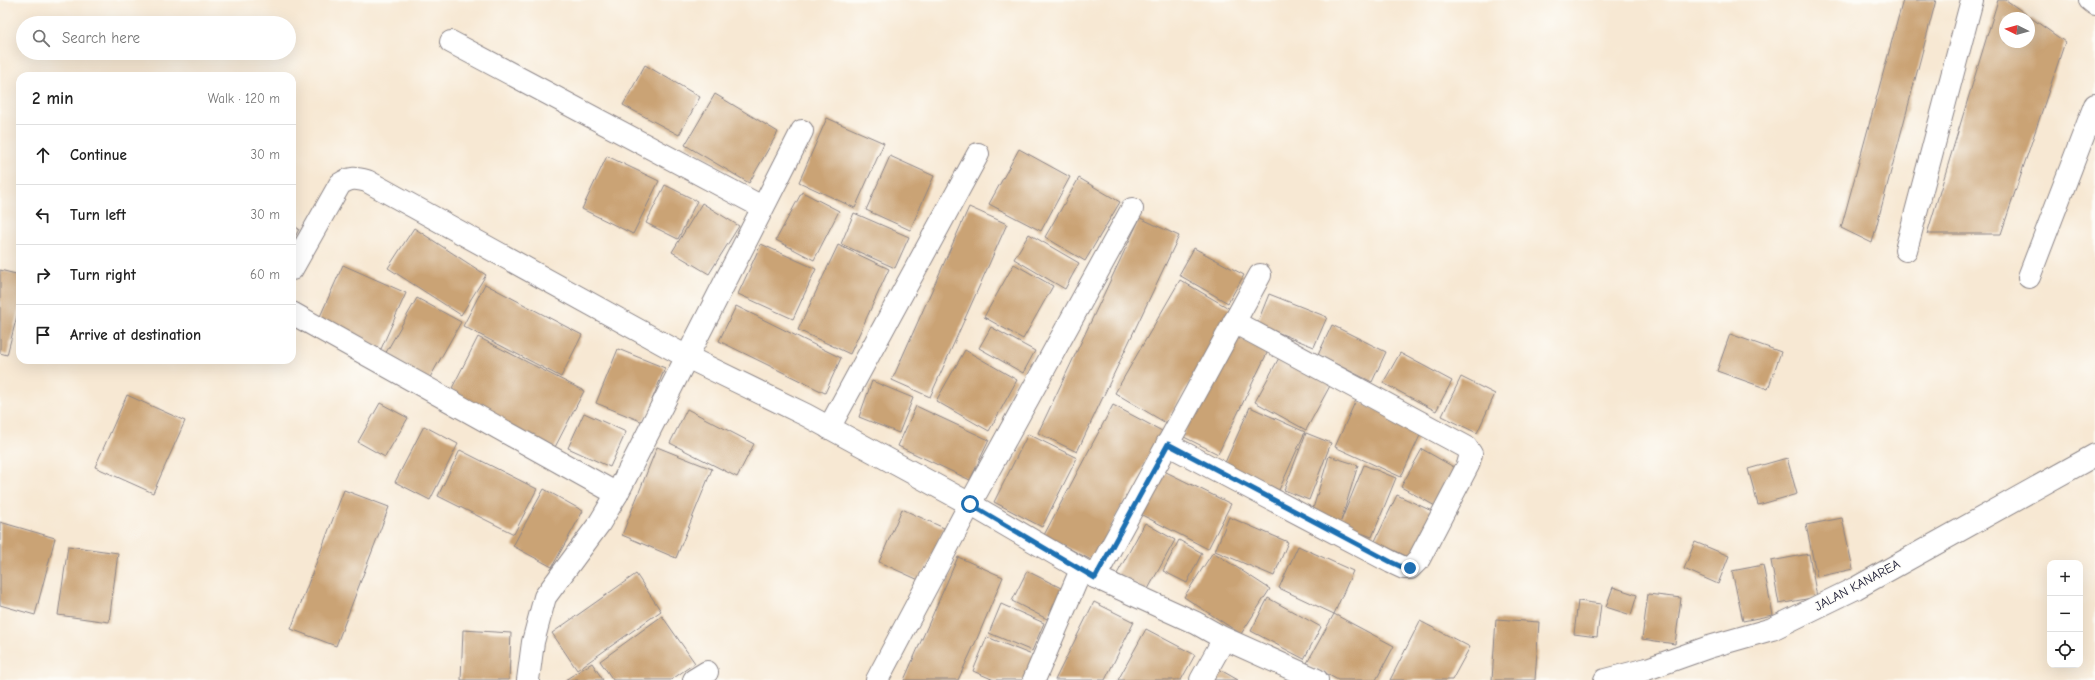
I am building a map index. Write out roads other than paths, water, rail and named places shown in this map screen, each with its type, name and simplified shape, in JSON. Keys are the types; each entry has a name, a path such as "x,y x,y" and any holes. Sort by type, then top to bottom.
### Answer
{"street":[{"path":"1906,250 1972,0"},
{"path":"2090,0 2095,4"},
{"path":"451,42 762,207"},
{"path":"2029,277 2095,105"},
{"path":"528,680 533,642 545,597 599,524 617,494 802,131"},
{"path":"829,428 978,154"},
{"path":"296,262 340,184 349,178 367,181 687,356 829,428 970,504 1088,574 1196,623 1224,638 1318,680"},
{"path":"877,680 970,504 1132,209"},
{"path":"1034,680 1088,574 1168,444 1260,275"},
{"path":"296,315 617,494"},
{"path":"1168,444 1404,568 1410,568 1419,559 1468,465 1471,454 1466,447 1234,322"},
{"name":"JALAN KANAREA","path":"1605,680 1647,669 1709,647 1772,629 1856,588 2095,455"},
{"path":"1201,680 1224,638"}]}
